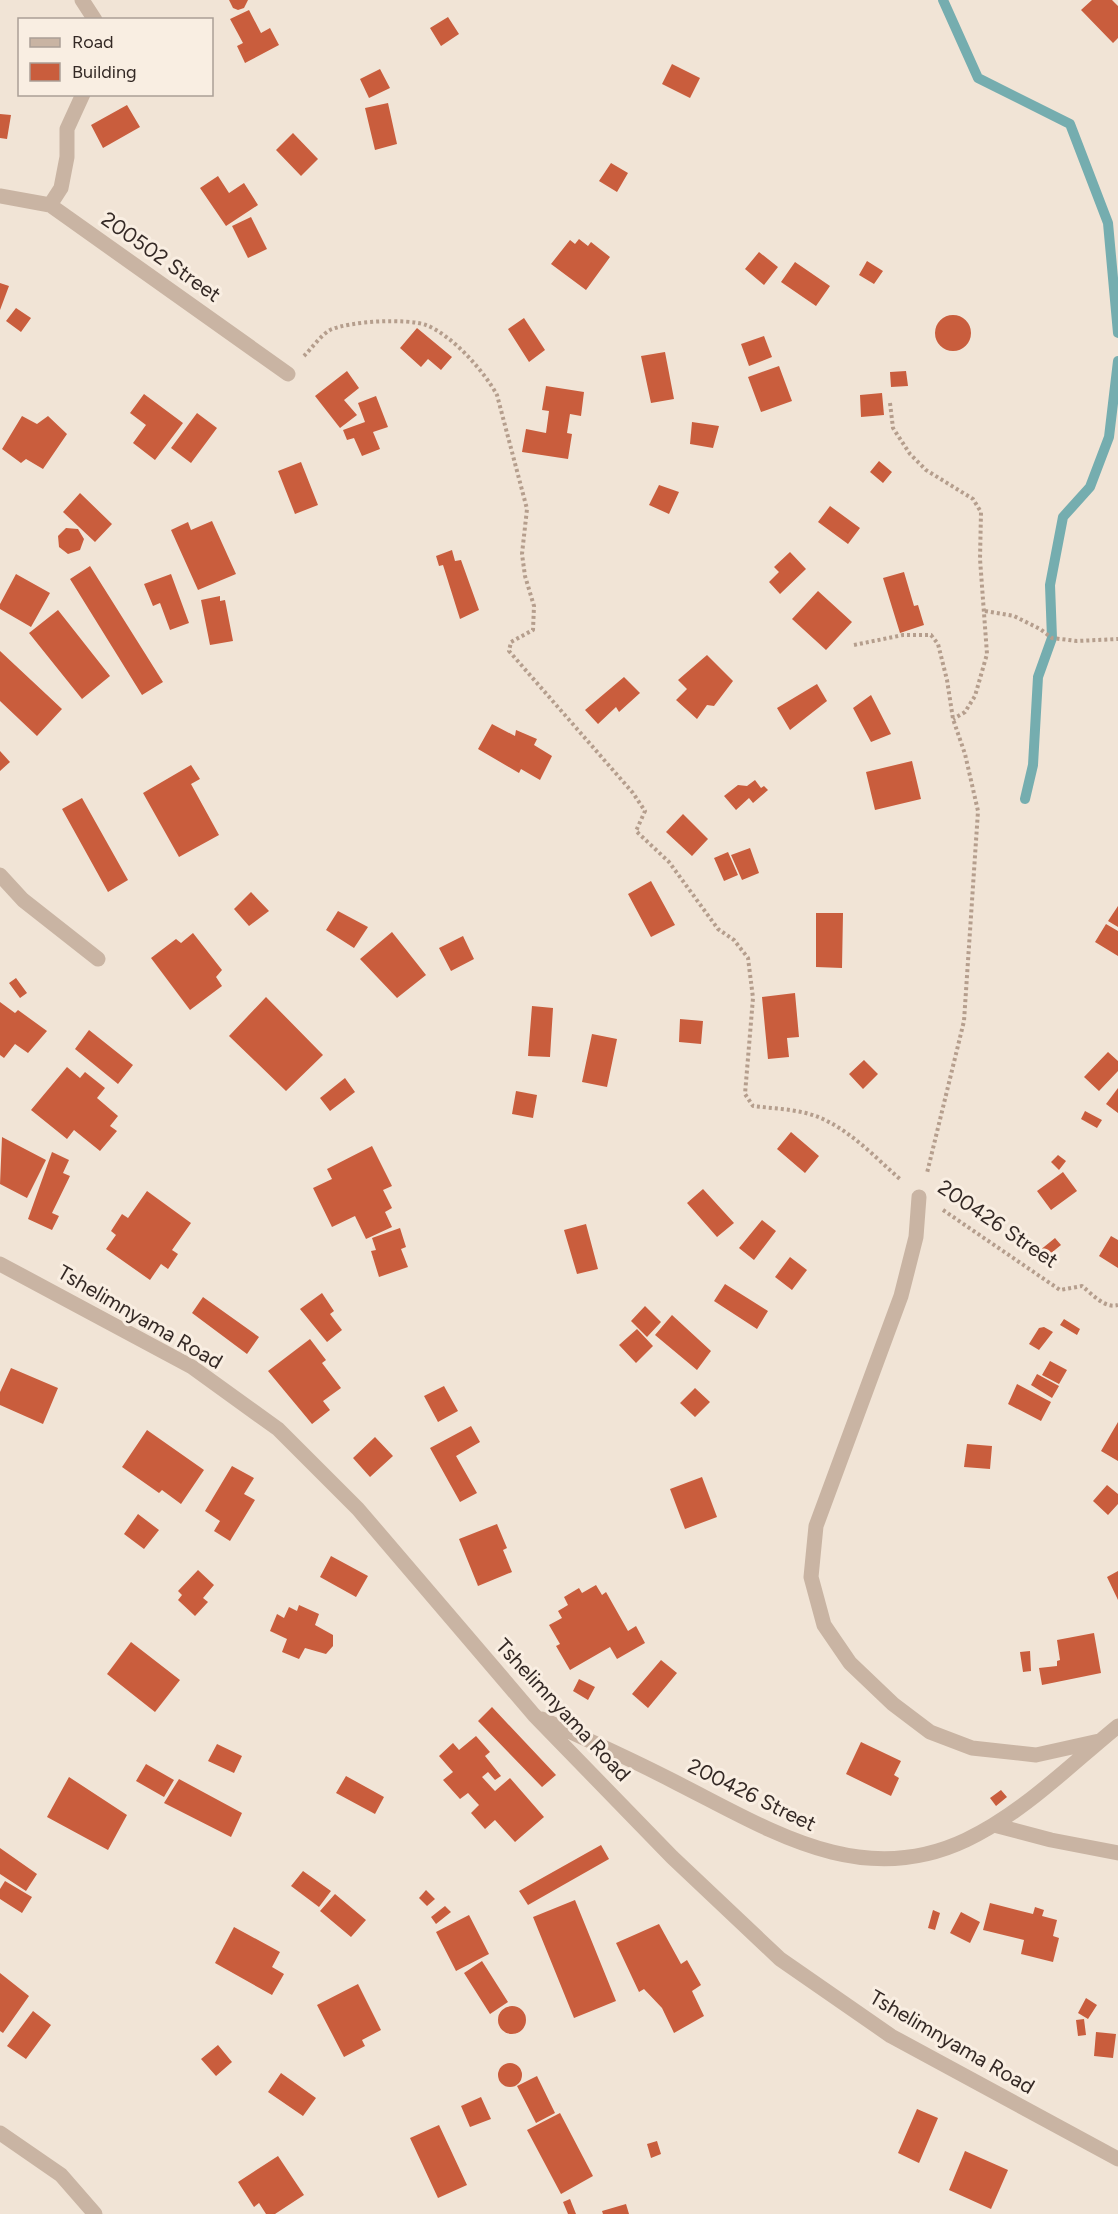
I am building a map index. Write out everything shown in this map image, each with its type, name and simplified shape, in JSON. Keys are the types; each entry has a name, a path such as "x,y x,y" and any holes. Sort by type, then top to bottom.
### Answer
{"street":[{"path":"82,0 94,18"},
{"path":"50,205 61,188 67,157 67,129 82,96"},
{"name":"200502 Street","path":"0,196 50,205 288,374"},
{"path":"0,875 23,900 98,959"},
{"path":"919,1197 916,1237 902,1296 816,1526 811,1577 824,1625 850,1663 893,1704 930,1732 972,1748 1036,1755 1099,1741"},
{"name":"Tshelimnyama Road","path":"0,1264 192,1366 278,1429 358,1509 534,1715 672,1857 780,1959 891,2036 1118,2159"},
{"name":"200426 Street","path":"534,1715 636,1761 784,1837 842,1856 893,1860 929,1853 965,1841 994,1825 1118,1726"},
{"path":"994,1825 1051,1840 1118,1853"},
{"path":"0,2133 61,2175 95,2214"}],"path":[{"path":"288,374 329,331 362,323 408,323 426,326 470,357 488,378 497,395 527,509 522,554 525,576 534,606 533,630 511,642 509,651 633,793 645,811 636,831 669,861 718,929 734,940 748,958 753,998 745,1094 753,1106 789,1109 824,1119 850,1135 919,1197 930,1164 964,1021 967,945 976,879 978,811 965,754 953,718 941,653 931,634 903,635 854,645"},
{"path":"890,403 893,428 910,454 927,470 973,499 981,512 981,559 987,654 975,696 965,712 953,718"},
{"path":"985,611 1014,616 1040,629 1052,639 1077,641 1118,639"},
{"name":"200426 Street","path":"919,1197 953,1216 1060,1290 1082,1286 1100,1301 1113,1307 1118,1305"}],"building":[{"path":"229,0 248,0 244,8 238,10 233,8"},
{"path":"1092,0 1112,0 1118,6 1118,38 1113,43 1081,10"},
{"path":"249,10 261,33 270,28 279,45 245,63 237,46 243,43 230,19"},
{"path":"448,17 459,34 441,46 430,28"},
{"path":"672,64 700,78 690,98 662,84"},
{"path":"380,69 390,88 369,98 360,79"},
{"path":"388,103 397,144 375,150 365,108"},
{"path":"127,105 140,127 103,148 91,125"},
{"path":"0,114 11,115 7,139 0,138"},
{"path":"293,133 318,159 301,176 276,150"},
{"path":"611,163 628,173 617,192 599,181"},
{"path":"218,176 229,193 244,183 258,205 226,226 200,188"},
{"path":"251,217 267,249 248,258 232,226"},
{"path":"579,239 588,246 591,242 610,257 586,290 551,264 570,240 575,244"},
{"path":"759,252 778,267 764,285 745,269"},
{"path":"867,261 883,271 874,284 859,275"},
{"path":"795,262 830,286 816,306 781,282"},
{"path":"0,283 9,286 0,310"},
{"path":"16,308 31,318 21,332 6,321"},
{"path":"953,315 965,321 971,333 965,345 953,351 941,345 935,333 941,321"},
{"path":"524,318 545,350 529,362 508,329"},
{"path":"417,328 452,357 441,370 428,359 421,367 400,348"},
{"path":"764,336 772,357 749,366 741,344"},
{"path":"665,352 674,399 651,403 641,356"},
{"path":"779,366 792,401 761,412 748,377"},
{"path":"347,371 359,388 344,400 357,415 340,428 315,396"},
{"path":"906,371 908,386 891,387 890,372"},
{"path":"546,386 584,392 581,416 570,414 567,433 572,434 568,459 522,452 526,429 546,433 549,411 542,410"},
{"path":"882,393 884,415 861,417 860,395"},
{"path":"144,394 183,423 155,460 133,443 146,425 130,413"},
{"path":"376,396 388,427 373,432 380,449 362,456 354,438 347,440 343,430 365,422 358,403"},
{"path":"197,413 217,428 191,463 171,448"},
{"path":"22,416 37,424 48,416 67,434 43,469 26,459 21,463 2,449"},
{"path":"692,422 719,426 713,448 690,444"},
{"path":"879,461 892,472 883,483 870,472"},
{"path":"301,462 318,505 295,514 278,471"},
{"path":"659,485 679,492 669,514 649,505"},
{"path":"80,493 112,524 95,542 63,512"},
{"path":"830,506 860,528 848,544 818,522"},
{"path":"212,521 236,574 198,590 171,530 188,522 191,530"},
{"path":"66,528 78,529 84,539 80,550 68,554 59,547 58,536"},
{"path":"452,550 455,561 461,560 479,610 460,619 443,565 439,566 436,556"},
{"path":"790,552 806,569 780,594 769,582 779,572 774,567"},
{"path":"90,566 163,682 142,695 70,579"},
{"path":"904,572 914,606 918,605 924,625 900,633 883,578"},
{"path":"16,574 50,593 31,627 0,609 0,604"},
{"path":"171,574 189,623 170,630 160,603 153,606 144,584"},
{"path":"818,591 852,622 826,650 792,619"},
{"path":"220,596 220,601 225,600 233,641 210,645 201,600"},
{"path":"58,610 110,676 82,699 29,633"},
{"path":"0,651 62,709 37,736 0,701"},
{"path":"707,655 733,681 714,706 707,705 697,719 676,700 687,689 678,680"},
{"path":"624,677 640,693 619,712 616,707 598,724 585,710"},
{"path":"817,684 827,701 790,730 777,708"},
{"path":"871,695 891,734 871,742 853,708"},
{"path":"492,724 515,736 516,730 537,739 534,745 552,756 540,780 521,769 519,773 478,749"},
{"path":"0,751 10,762 0,771"},
{"path":"912,761 921,799 875,810 866,772"},
{"path":"191,765 200,779 191,784 219,835 179,857 143,793"},
{"path":"755,780 761,788 764,786 768,790 753,803 749,798 736,810 724,796 738,785 747,786"},
{"path":"82,798 128,880 108,892 62,809"},
{"path":"683,814 708,839 692,856 666,832"},
{"path":"750,848 759,873 742,880 731,855"},
{"path":"728,852 738,875 724,881 714,858"},
{"path":"651,881 675,925 651,937 628,894"},
{"path":"251,892 269,911 249,926 234,909"},
{"path":"1118,906 1118,927 1108,921"},
{"path":"338,911 368,927 354,948 326,930"},
{"path":"816,913 843,913 842,968 816,967"},
{"path":"1106,924 1118,931 1118,956 1095,942"},
{"path":"392,932 426,975 397,998 360,959"},
{"path":"193,933 222,970 216,977 222,986 190,1010 151,958 176,939 181,943"},
{"path":"463,936 474,959 451,971 439,948"},
{"path":"16,978 27,993 20,998 9,983"},
{"path":"795,993 799,1037 787,1038 789,1057 768,1059 762,997"},
{"path":"266,997 323,1055 286,1091 229,1036"},
{"path":"0,1002 15,1013 18,1010 47,1031 28,1053 15,1044 4,1058 0,1055"},
{"path":"532,1006 553,1008 550,1057 528,1056"},
{"path":"680,1019 703,1021 701,1044 679,1042"},
{"path":"89,1030 133,1065 118,1084 75,1049"},
{"path":"592,1034 617,1039 607,1087 582,1082"},
{"path":"1108,1052 1118,1061 1118,1071 1099,1091 1084,1077"},
{"path":"864,1060 878,1074 863,1089 849,1074"},
{"path":"67,1067 80,1078 85,1072 105,1088 97,1098 118,1116 110,1126 117,1131 100,1151 74,1130 67,1139 31,1110"},
{"path":"345,1078 355,1092 330,1111 320,1098"},
{"path":"1118,1088 1118,1113 1106,1104"},
{"path":"516,1091 537,1095 533,1118 512,1114"},
{"path":"1085,1111 1102,1120 1097,1128 1081,1119"},
{"path":"791,1132 819,1156 805,1173 777,1149"},
{"path":"2,1137 46,1160 27,1198 0,1184"},
{"path":"372,1146 392,1186 383,1190 392,1208 385,1212 392,1227 366,1239 355,1216 332,1227 313,1188 332,1179 327,1169"},
{"path":"52,1152 69,1160 63,1173 70,1176 52,1213 59,1216 52,1230 28,1219"},
{"path":"1058,1155 1066,1161 1059,1170 1051,1162"},
{"path":"1063,1172 1077,1191 1051,1210 1037,1191"},
{"path":"703,1189 734,1223 717,1237 687,1203"},
{"path":"147,1191 191,1223 172,1250 178,1254 168,1269 161,1264 150,1280 106,1249 116,1235 111,1231 122,1214 128,1218"},
{"path":"762,1220 776,1231 754,1260 739,1248"},
{"path":"586,1224 598,1269 577,1274 564,1230"},
{"path":"400,1228 406,1247 401,1249 408,1267 379,1277 371,1251 376,1250 372,1238"},
{"path":"1111,1236 1118,1240 1118,1268 1099,1256"},
{"path":"1055,1238 1061,1245 1045,1258 1039,1251"},
{"path":"790,1257 807,1270 792,1290 775,1277"},
{"path":"725,1284 768,1311 757,1329 714,1301"},
{"path":"322,1293 334,1311 330,1314 342,1330 327,1342 300,1309"},
{"path":"203,1297 259,1337 247,1354 192,1313"},
{"path":"645,1306 661,1322 647,1337 631,1321"},
{"path":"672,1315 711,1351 697,1370 655,1335"},
{"path":"1064,1319 1080,1329 1077,1335 1060,1325"},
{"path":"1044,1327 1053,1332 1039,1350 1029,1344 1039,1328"},
{"path":"637,1329 653,1346 636,1363 619,1345"},
{"path":"310,1339 326,1360 322,1363 341,1388 323,1401 330,1410 312,1424 268,1371"},
{"path":"1050,1361 1067,1370 1059,1384 1042,1375"},
{"path":"11,1368 58,1388 43,1424 0,1405 0,1392"},
{"path":"1037,1374 1059,1386 1052,1398 1031,1385"},
{"path":"1017,1384 1051,1402 1041,1421 1008,1404"},
{"path":"444,1386 458,1411 438,1422 424,1396"},
{"path":"695,1388 710,1402 695,1417 680,1403"},
{"path":"1118,1422 1118,1461 1101,1451"},
{"path":"471,1426 480,1442 456,1456 477,1493 460,1502 430,1448"},
{"path":"147,1430 204,1470 181,1504 162,1490 159,1493 122,1467"},
{"path":"375,1437 393,1456 370,1477 353,1458"},
{"path":"967,1444 992,1446 990,1469 964,1467"},
{"path":"232,1466 254,1478 244,1494 255,1500 230,1541 214,1531 220,1521 205,1511"},
{"path":"702,1477 717,1517 685,1529 670,1489"},
{"path":"1107,1485 1118,1494 1118,1504 1108,1515 1093,1501"},
{"path":"138,1514 159,1530 144,1549 124,1534"},
{"path":"497,1524 507,1548 503,1550 512,1572 478,1586 459,1539"},
{"path":"331,1556 368,1576 356,1597 320,1577"},
{"path":"198,1570 214,1585 203,1598 208,1602 195,1616 178,1600 182,1595 178,1591"},
{"path":"1118,1571 1118,1600 1107,1577"},
{"path":"596,1585 602,1595 606,1592 628,1631 636,1626 645,1643 617,1659 610,1647 570,1670 556,1646 560,1644 549,1625 562,1618 558,1611 568,1605 564,1597 579,1588 582,1593"},
{"path":"299,1605 319,1614 315,1625 333,1635 333,1646 326,1654 305,1648 299,1659 282,1652 287,1639 270,1631 277,1614 284,1618 289,1607 297,1611"},
{"path":"1094,1633 1101,1673 1042,1685 1039,1668 1057,1666 1057,1661 1060,1660 1057,1640"},
{"path":"131,1642 180,1680 155,1712 107,1674"},
{"path":"1030,1651 1031,1671 1023,1672 1020,1652"},
{"path":"661,1660 677,1673 648,1708 632,1694"},
{"path":"579,1679 595,1687 588,1700 573,1691"},
{"path":"492,1707 556,1775 542,1787 478,1721"},
{"path":"476,1736 490,1752 485,1756 501,1776 495,1780 488,1772 482,1777 495,1791 510,1778 544,1817 515,1842 495,1820 485,1829 471,1813 479,1805 468,1793 460,1799 443,1780 453,1772 439,1756 453,1743 459,1750"},
{"path":"861,1742 901,1761 894,1775 899,1778 891,1796 846,1774"},
{"path":"217,1744 242,1756 234,1773 208,1761"},
{"path":"146,1764 174,1780 164,1797 136,1781"},
{"path":"346,1776 384,1797 375,1814 336,1793"},
{"path":"69,1777 127,1815 108,1850 47,1817"},
{"path":"179,1779 242,1813 231,1837 164,1803"},
{"path":"1001,1790 1007,1797 996,1806 990,1798"},
{"path":"601,1845 609,1859 528,1905 519,1891"},
{"path":"0,1848 37,1874 26,1891 0,1874"},
{"path":"303,1871 331,1891 319,1907 291,1886"},
{"path":"5,1881 32,1897 22,1913 0,1899 0,1889"},
{"path":"426,1890 435,1899 427,1906 419,1898"},
{"path":"335,1894 366,1920 351,1937 320,1911"},
{"path":"575,1900 616,2001 574,2018 533,1917"},
{"path":"990,1903 1033,1914 1035,1907 1044,1910 1042,1916 1057,1920 1053,1936 1059,1938 1053,1962 1021,1954 1024,1940 983,1930"},
{"path":"445,1906 451,1912 436,1924 431,1917"},
{"path":"933,1910 940,1913 935,1930 928,1928"},
{"path":"961,1912 980,1922 970,1943 950,1933"},
{"path":"469,1915 489,1954 456,1971 436,1932"},
{"path":"659,1924 681,1964 687,1960 701,1985 692,1991 704,2016 674,2033 662,2008 644,1989 639,1992 616,1943"},
{"path":"234,1927 280,1952 272,1967 284,1974 272,1995 215,1963"},
{"path":"482,1961 508,2002 490,2014 464,1973"},
{"path":"0,1973 29,1996 3,2033 0,2031"},
{"path":"358,1984 381,2030 362,2040 365,2046 344,2057 317,2005"},
{"path":"1086,1998 1097,2005 1088,2019 1078,2013"},
{"path":"512,2006 522,2010 526,2020 522,2030 512,2034 502,2030 498,2020 502,2010"},
{"path":"33,2011 51,2025 26,2059 7,2046"},
{"path":"1084,2019 1086,2035 1078,2036 1076,2020"},
{"path":"1096,2032 1116,2034 1113,2058 1094,2056"},
{"path":"218,2045 232,2062 216,2076 201,2059"},
{"path":"510,2063 519,2066 522,2075 519,2084 510,2087 501,2084 498,2075 501,2066"},
{"path":"281,2073 316,2098 303,2116 268,2092"},
{"path":"537,2076 555,2113 536,2123 517,2086"},
{"path":"481,2097 491,2119 470,2127 461,2106"},
{"path":"917,2109 938,2118 919,2163 898,2153"},
{"path":"560,2113 593,2176 561,2194 527,2130"},
{"path":"439,2125 467,2185 438,2198 410,2138"},
{"path":"657,2141 661,2154 651,2158 647,2144"},
{"path":"965,2151 1008,2170 991,2209 949,2190"},
{"path":"278,2156 304,2195 275,2214 266,2214 259,2203 254,2207 238,2182"},
{"path":"570,2199 576,2214 568,2214 563,2202"},
{"path":"626,2204 629,2214 603,2214 602,2211"}],"waterway":[{"path":"943,0 978,78 1070,124 1108,223 1118,333"},
{"path":"1025,799 1033,765 1038,677 1052,638 1050,585 1063,517 1090,487 1109,437 1118,361"}]}
